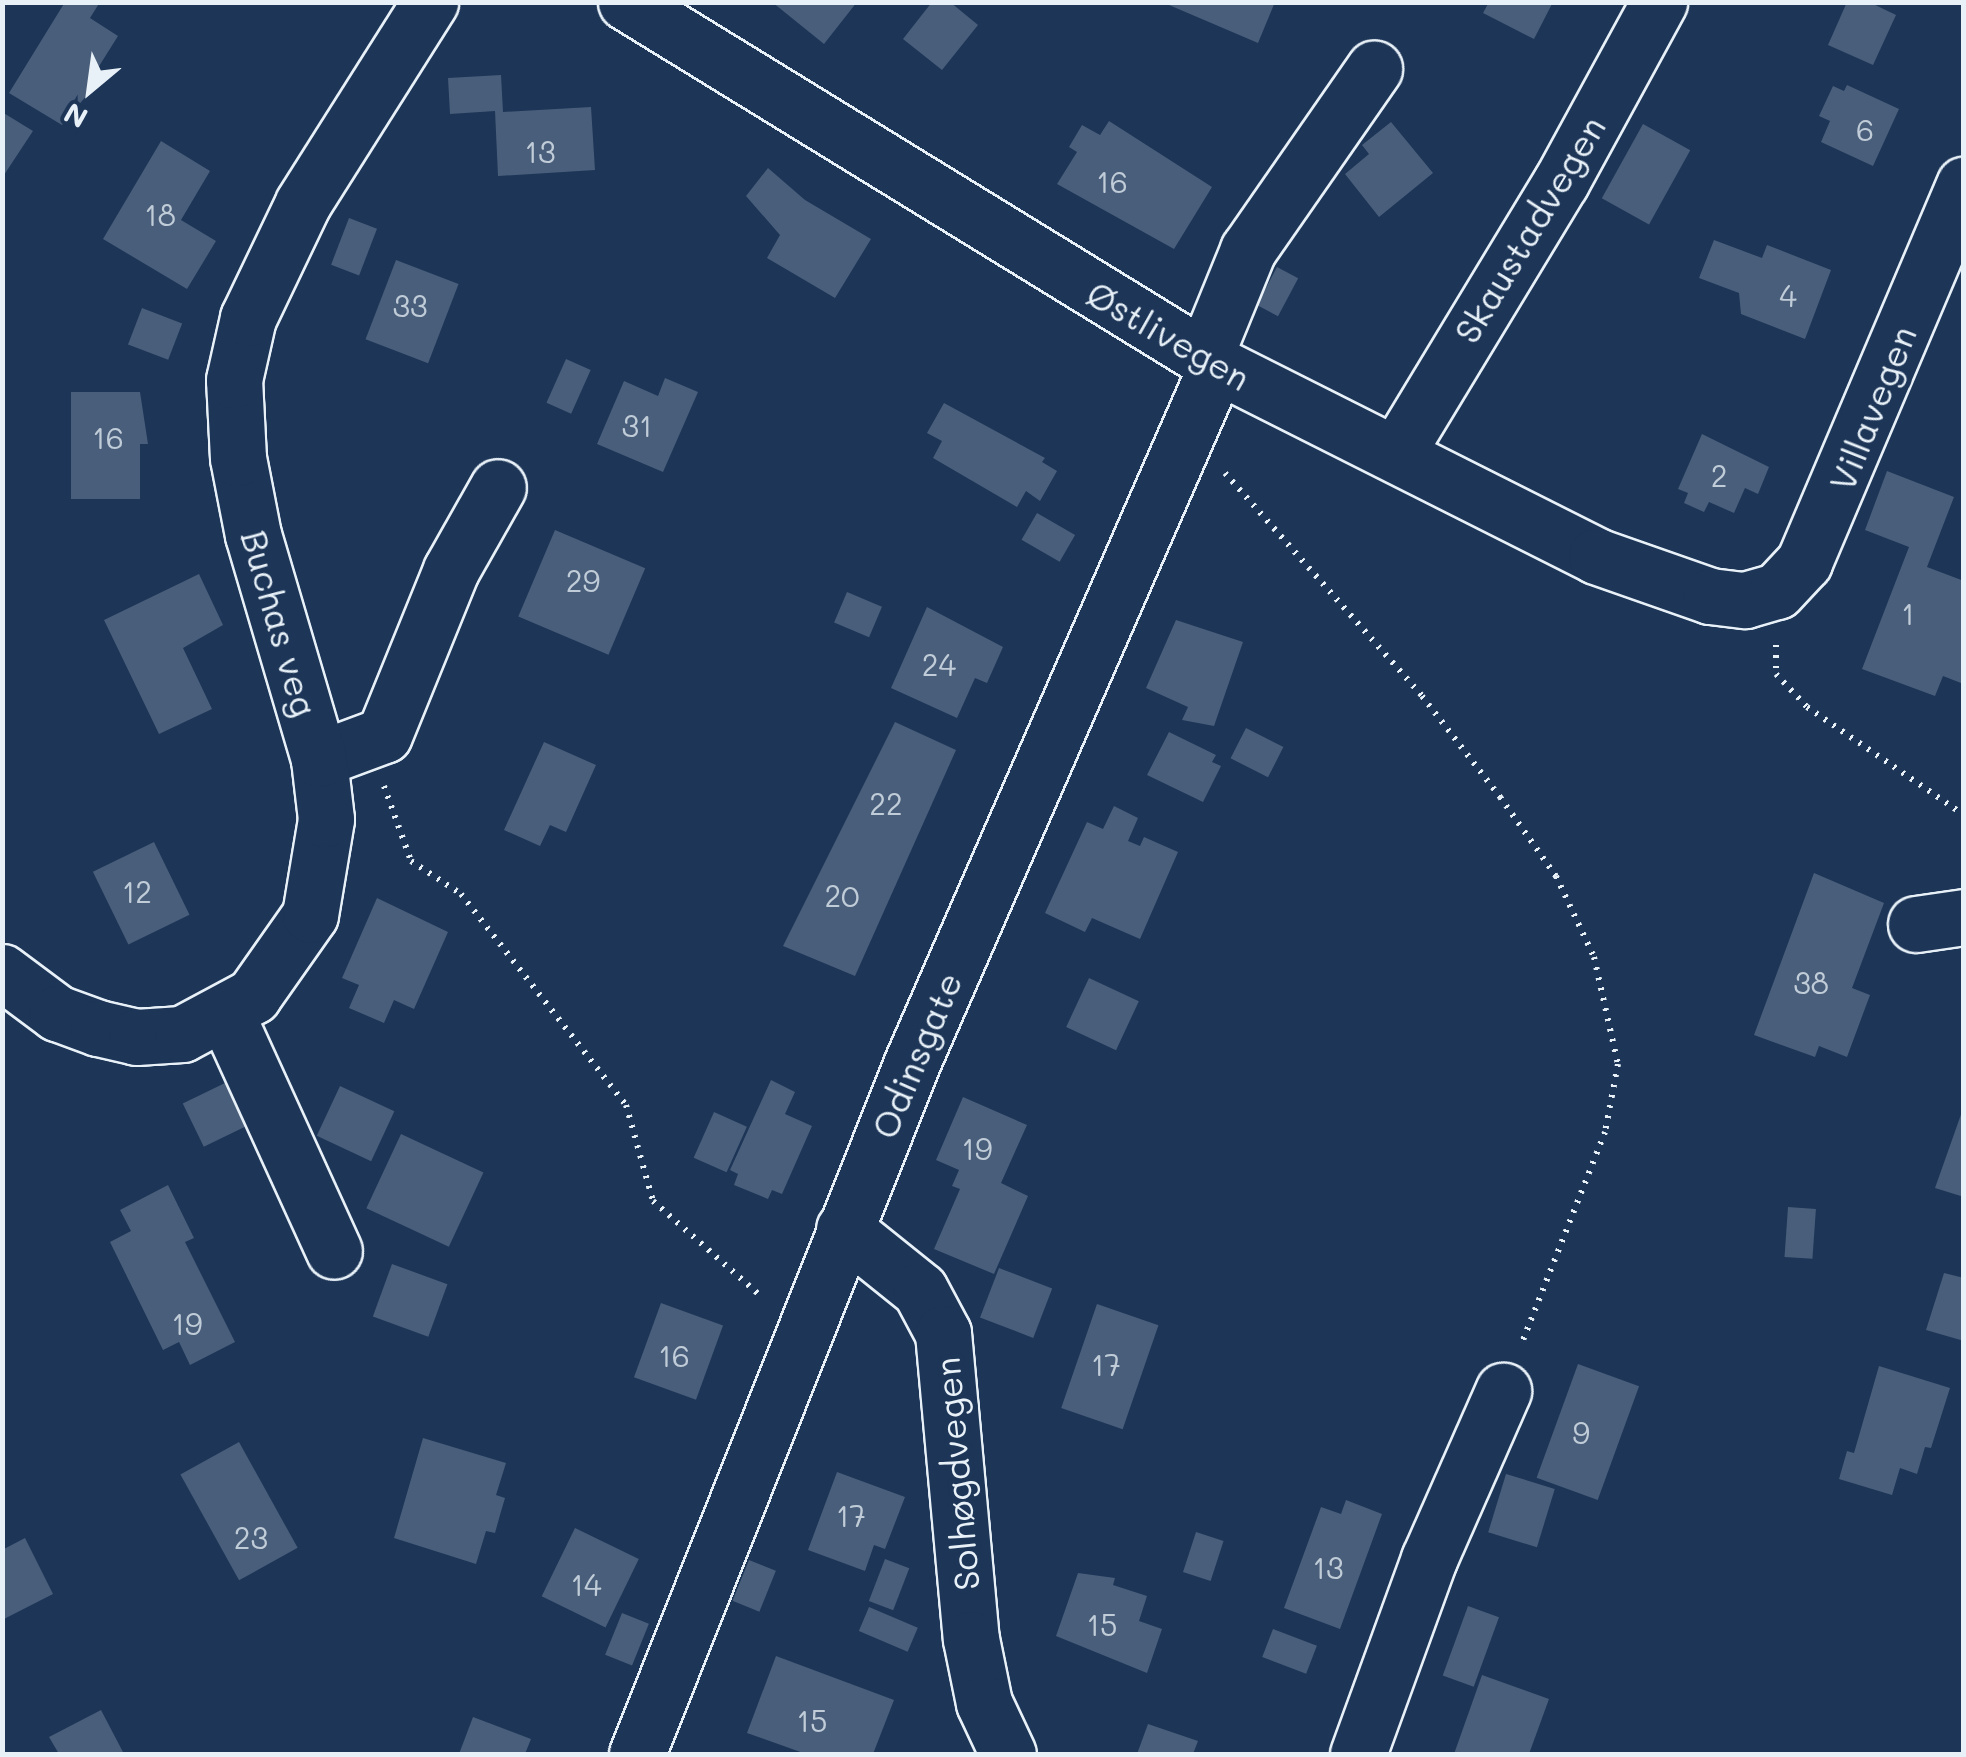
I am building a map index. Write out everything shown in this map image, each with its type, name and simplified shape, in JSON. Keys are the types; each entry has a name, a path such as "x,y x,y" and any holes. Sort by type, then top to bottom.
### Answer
{"street":[{"name":"Buchas veg","path":"2,972 57,1014 136,1036 182,1034 226,1014 274,972 310,915 333,756 253,535 238,458 234,380 248,318 303,204 430,2"},
{"name":"Skaustadvegen","path":"1396,454 1561,182 1659,2"},
{"name":"Østlivegen","path":"627,3 1210,362 1622,567 1674,587 1761,595"},
{"name":"Odinsgate","path":"637,1754 844,1229 1188,431 1248,250 1290,180 1374,69"},
{"name":"Villavegen","path":"1761,595 1804,562 1826,518 1964,184"},
{"path":"333,756 384,735 451,570 498,487"},
{"path":"226,1014 334,1251"},
{"name":"Solhøgdvegen","path":"844,1229 920,1290 943,1333 971,1639 984,1703 1008,1754"},
{"path":"1358,1754 1435,1544 1503,1391"}],"path":[{"path":"1188,431 1422,696 1500,797 1556,876 1594,957 1618,1064 1606,1132 1503,1391"},
{"path":"1761,595 1776,674 1807,707 1964,814"},
{"path":"333,756 383,784 411,861 461,894 626,1105 652,1201 710,1258 803,1328"}],"building":[{"path":"65,2 100,2 90,18 118,36 91,79 97,83 62,125 9,93"},
{"path":"772,2 857,2 824,44"},
{"path":"932,2 950,2 978,25 942,70 903,39"},
{"path":"1162,2 1275,2 1258,43"},
{"path":"1489,2 1553,2 1534,39 1483,13"},
{"path":"1847,2 1869,2 1896,15 1873,65 1828,45"},
{"path":"501,75 503,112 591,107 595,170 498,176 495,111 450,114 448,78"},
{"path":"1847,85 1899,109 1873,166 1821,142 1830,121 1819,116 1833,86 1844,91"},
{"path":"2,112 33,131 2,178"},
{"path":"1109,121 1212,187 1174,249 1057,184 1077,152 1069,147 1082,125 1100,135"},
{"path":"1391,122 1433,173 1379,217 1345,174 1369,154 1362,145"},
{"path":"1643,124 1690,150 1649,225 1602,198"},
{"path":"161,141 210,171 181,220 216,241 187,289 103,239"},
{"path":"768,168 805,200 871,239 835,298 767,258 780,235 746,196"},
{"path":"349,218 377,229 359,275 331,265"},
{"path":"1714,240 1762,258 1767,245 1831,270 1805,339 1741,314 1739,293 1699,278"},
{"path":"396,260 459,284 428,363 366,339"},
{"path":"1277,267 1298,278 1278,316 1257,305"},
{"path":"142,308 182,323 168,360 128,344"},
{"path":"566,359 591,370 571,414 546,403"},
{"path":"665,378 698,392 663,472 597,444 624,381 658,396"},
{"path":"71,392 140,392 148,444 140,444 140,499 71,499"},
{"path":"944,403 1045,458 1042,462 1057,471 1040,501 1026,491 1017,507 933,458 942,441 927,433"},
{"path":"1702,434 1769,467 1758,494 1745,488 1734,513 1709,502 1704,512 1684,503 1688,493 1678,489"},
{"path":"1887,471 1954,497 1927,567 1964,581 1964,677 1961,683 1943,676 1935,696 1862,669 1909,547 1865,530"},
{"path":"1037,513 1075,535 1060,562 1022,540"},
{"path":"555,530 645,568 608,655 518,617"},
{"path":"199,574 223,625 183,648 212,709 159,734 104,620"},
{"path":"847,592 882,607 869,637 834,622"},
{"path":"927,607 1003,647 987,683 975,678 957,718 891,688"},
{"path":"1176,620 1243,642 1214,726 1182,720 1188,707 1146,688"},
{"path":"895,722 956,750 855,976 783,946"},
{"path":"1246,728 1283,747 1268,777 1231,758"},
{"path":"1169,732 1216,755 1212,762 1221,766 1203,802 1147,775"},
{"path":"544,742 596,765 566,832 550,825 540,846 504,830"},
{"path":"1114,806 1138,818 1128,841 1140,846 1144,837 1178,852 1140,939 1092,918 1085,932 1045,913 1087,822 1103,829"},
{"path":"154,842 190,915 128,945 93,872"},
{"path":"1814,873 1884,903 1852,988 1870,995 1847,1057 1819,1046 1815,1057 1754,1035"},
{"path":"377,898 448,932 414,1009 394,1000 384,1023 349,1008 359,985 342,978"},
{"path":"1089,978 1139,1001 1116,1050 1066,1027"},
{"path":"771,1080 795,1092 785,1114 812,1126 782,1194 772,1190 768,1199 734,1185 738,1174 730,1170"},
{"path":"225,1083 246,1126 204,1147 183,1104"},
{"path":"340,1086 394,1111 371,1161 317,1136"},
{"path":"963,1097 1027,1125 1001,1183 1028,1196 994,1274 934,1249 960,1189 952,1186 959,1170 936,1160"},
{"path":"1964,1106 1964,1197 1935,1188"},
{"path":"714,1112 747,1127 727,1172 694,1158"},
{"path":"401,1134 483,1172 449,1247 366,1208"},
{"path":"168,1185 194,1238 185,1242 235,1342 190,1365 179,1342 163,1350 110,1242 131,1231 120,1210"},
{"path":"1788,1207 1816,1209 1812,1259 1785,1257"},
{"path":"392,1264 447,1284 428,1337 373,1317"},
{"path":"999,1268 1052,1288 1033,1338 980,1317"},
{"path":"1944,1273 1964,1278 1964,1341 1926,1330"},
{"path":"661,1303 723,1326 696,1400 634,1377"},
{"path":"1097,1304 1158,1325 1123,1429 1061,1408"},
{"path":"1578,1364 1639,1386 1598,1500 1537,1478"},
{"path":"1879,1366 1950,1388 1931,1448 1925,1447 1917,1474 1900,1468 1892,1495 1839,1479 1847,1451 1854,1453"},
{"path":"423,1438 506,1463 496,1495 505,1498 495,1533 486,1531 476,1564 394,1538"},
{"path":"239,1442 298,1548 239,1580 180,1474"},
{"path":"837,1472 905,1497 885,1549 874,1545 865,1571 808,1550"},
{"path":"1506,1474 1555,1489 1537,1547 1488,1532"},
{"path":"1346,1500 1382,1514 1340,1629 1284,1608 1321,1507 1341,1514"},
{"path":"575,1528 639,1559 605,1627 542,1596"},
{"path":"1196,1532 1224,1541 1211,1581 1183,1572"},
{"path":"25,1538 53,1594 2,1620 2,1550"},
{"path":"885,1559 909,1568 893,1610 869,1601"},
{"path":"749,1560 776,1571 759,1612 733,1601"},
{"path":"1078,1573 1115,1578 1113,1585 1147,1596 1139,1621 1162,1629 1147,1673 1056,1636"},
{"path":"1468,1606 1499,1617 1474,1687 1443,1676"},
{"path":"869,1607 918,1628 908,1652 859,1631"},
{"path":"622,1613 649,1624 632,1666 605,1655"},
{"path":"1273,1629 1317,1646 1306,1674 1262,1657"},
{"path":"776,1656 894,1700 873,1754 806,1754 747,1733"},
{"path":"1482,1675 1549,1699 1529,1754 1454,1754"},
{"path":"101,1710 124,1754 59,1754 49,1737"},
{"path":"473,1717 531,1739 525,1754 459,1754"},
{"path":"1148,1724 1198,1741 1193,1754 1137,1754"}]}
